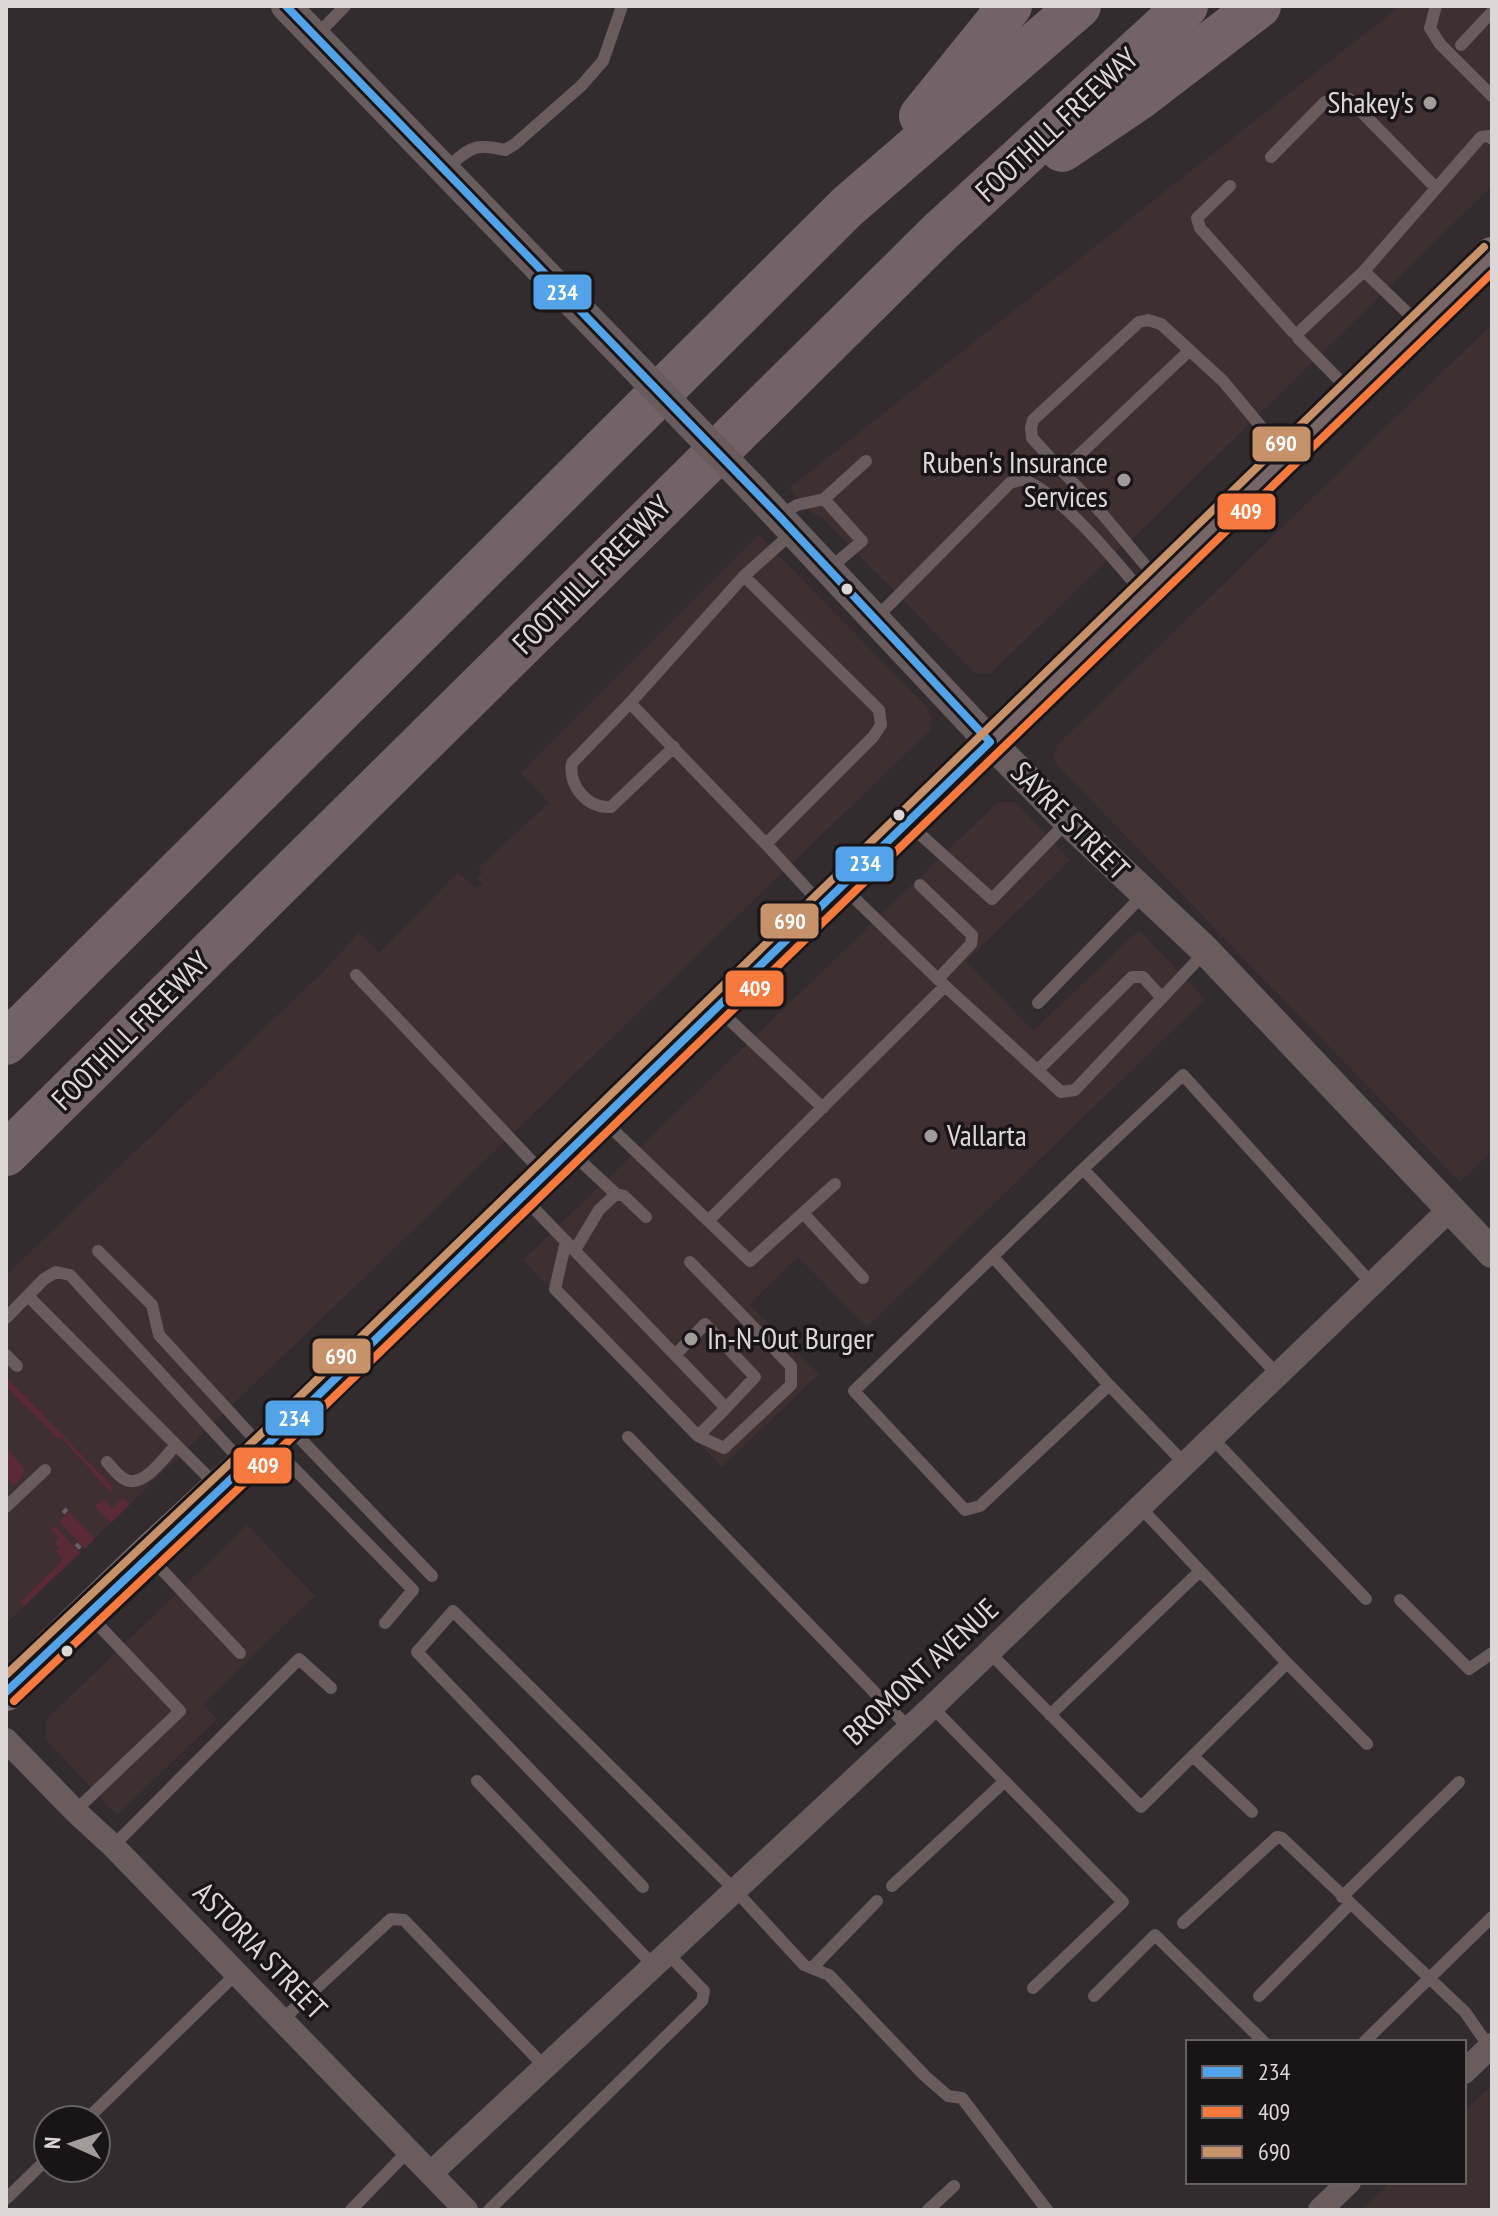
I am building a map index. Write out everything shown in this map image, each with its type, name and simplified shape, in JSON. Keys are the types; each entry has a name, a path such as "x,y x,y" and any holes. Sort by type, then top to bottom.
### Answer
{"highway":[{"path":"847,207 1010,6"},
{"path":"6,1043 847,207 1079,6"},
{"name":"FOOTHILL FREEWAY","path":"6,1154 940,232 1186,6"},
{"path":"940,232 1139,98 1259,6"}],"main road":[{"path":"6,1692 257,1455 1492,256"}],"street":[{"name":"SAYRE STREET","path":"286,6 753,489 990,742 1068,821 1206,951 1492,1253"},
{"name":"BROMONT AVENUE","path":"431,2173 932,1707 1449,1210"},
{"name":"ASTORIA STREET","path":"6,1740 466,2210"},
{"path":"1466,2070 1491,2046"},
{"path":"1320,2210 1347,2184"}],"lane":[{"path":"315,37 345,6"},
{"path":"444,170 472,146 482,144 505,150 515,144 581,86 603,61 622,6"},
{"path":"1436,6 1430,28 1440,44 1492,96"},
{"path":"1461,45 1492,12"},
{"path":"1271,157 1325,102 1349,99 1436,188"},
{"path":"1298,333 1364,271 1481,137 1489,136 1492,139"},
{"path":"1230,186 1197,218 1200,228 1293,332 1298,333"},
{"path":"1364,271 1420,326"},
{"path":"1151,587 1062,471 1032,438 1033,420 1142,320 1161,324 1223,381 1286,456"},
{"path":"1298,333 1298,338 1352,393"},
{"path":"1062,471 1190,350"},
{"path":"674,747 611,807 591,804 572,783 572,763 744,576 786,524 797,505 824,499 866,461"},
{"path":"875,620 1010,483 1023,479 1042,488 1104,548 1151,587"},
{"path":"824,499 862,541 828,569"},
{"path":"744,576 879,710 881,725 873,737 766,844"},
{"path":"630,703 766,844 942,983 1061,1092 1075,1090 1206,951"},
{"path":"907,823 992,899 1068,821"},
{"path":"708,1221 823,1108 942,983 971,944 972,935 920,885"},
{"path":"1038,1003 1144,894"},
{"path":"356,975 546,1174 571,1246 726,1408"},
{"path":"1038,1070 1132,977 1143,977 1162,998"},
{"path":"717,1008 823,1108"},
{"path":"1109,1385 980,1506 965,1510 854,1391 1183,1075 1372,1284"},
{"path":"602,1119 750,1261 835,1184"},
{"path":"1083,1169 1278,1375"},
{"path":"546,1174 624,1196 646,1217"},
{"path":"616,1194 571,1246 555,1289 698,1436 724,1448 791,1385 791,1366 690,1262"},
{"path":"803,1213 863,1278"},
{"path":"98,1251 152,1305 159,1335 257,1455 432,1576"},
{"path":"993,1257 1185,1464"},
{"path":"6,1318 44,1279 56,1272 70,1275 257,1455 413,1590 385,1623"},
{"path":"28,1296 176,1445 257,1455"},
{"path":"675,1355 705,1324 755,1377 698,1436"},
{"path":"6,1355 17,1366"},
{"path":"628,1437 909,1728"},
{"path":"1212,1438 1366,1599"},
{"path":"107,1462 125,1480 135,1482 143,1479 176,1445"},
{"path":"6,1507 45,1470"},
{"path":"1140,1507 1367,1744"},
{"path":"148,1555 240,1653"},
{"path":"1050,1715 1200,1571"},
{"path":"1400,1600 1469,1669 1492,1653"},
{"path":"643,1887 417,1652 453,1611 735,1890 804,1965 829,1975 925,2076 948,2096 962,2098 1047,2210"},
{"path":"75,1811 180,1711 87,1613"},
{"path":"989,1652 1141,1807 1287,1663"},
{"path":"113,1846 299,1659 331,1688"},
{"path":"932,1707 1123,1902 1033,1988"},
{"path":"1193,1756 1252,1812"},
{"path":"477,1781 660,1960 704,1991 702,2001 489,2210"},
{"path":"892,1886 1005,1781"},
{"path":"1259,1996 1459,1782"},
{"path":"1183,1923 1277,1837 1282,1838 1465,2012 1491,2046"},
{"path":"812,1968 877,1901"},
{"path":"1366,2040 1492,1917"},
{"path":"282,2020 391,1919 399,1918 545,2067"},
{"path":"1094,1996 1155,1935 1262,2040"},
{"path":"102,2104 237,1973"},
{"path":"351,2210 409,2150"},
{"path":"6,2199 32,2174"},
{"path":"928,2210 954,2186"}],"path":[{"path":"76,1544 84,1552"}],"shaded area":[{"path":"1400,6 1492,6 1492,186 991,673 976,674 789,488"},
{"path":"1492,324 1492,1151 1460,1182 1053,758 1057,745"},
{"path":"759,535 927,707 932,720 930,730 6,1624 6,1275 323,972 359,933 379,953 458,872 476,889 482,884 477,878 482,873 478,868 549,803 521,773"},
{"path":"998,802 1016,802 1070,860 966,961 1033,1031 1139,930 1205,999 867,1327 798,1257 750,1304 819,1374 722,1467 523,1260"},
{"path":"6,1377 114,1488 110,1492 61,1437 58,1439 6,1386"},
{"path":"6,1447 24,1468 23,1475 14,1486 6,1478"},
{"path":"123,1498 130,1504 111,1523 95,1506 103,1499 112,1508"},
{"path":"69,1512 95,1538 85,1549 59,1522"},
{"path":"247,1525 315,1596 203,1704 217,1719 117,1815 46,1740 46,1720"},
{"path":"55,1526 80,1553 24,1606 20,1602 62,1561 56,1551 59,1548 55,1543 59,1538 51,1530"},
{"path":"1492,2085 1492,2210 1362,2210 1389,2184 1466,2184 1466,2110"}],"transit line":[{"name":"234","path":"6,1692 269,1443 990,742 779,516 286,6"},
{"name":"690","path":"6,1675 261,1434 1484,247"},
{"name":"409","path":"14,1701 277,1452 1492,273"}],"place":[{"name":"Shakey's","path":"1430,103"},
{"name":"Ruben's Insurance Services","path":"1124,480"},
{"name":"Vallarta","path":"931,1136"},
{"name":"In-N-Out Burger","path":"691,1339"}]}
